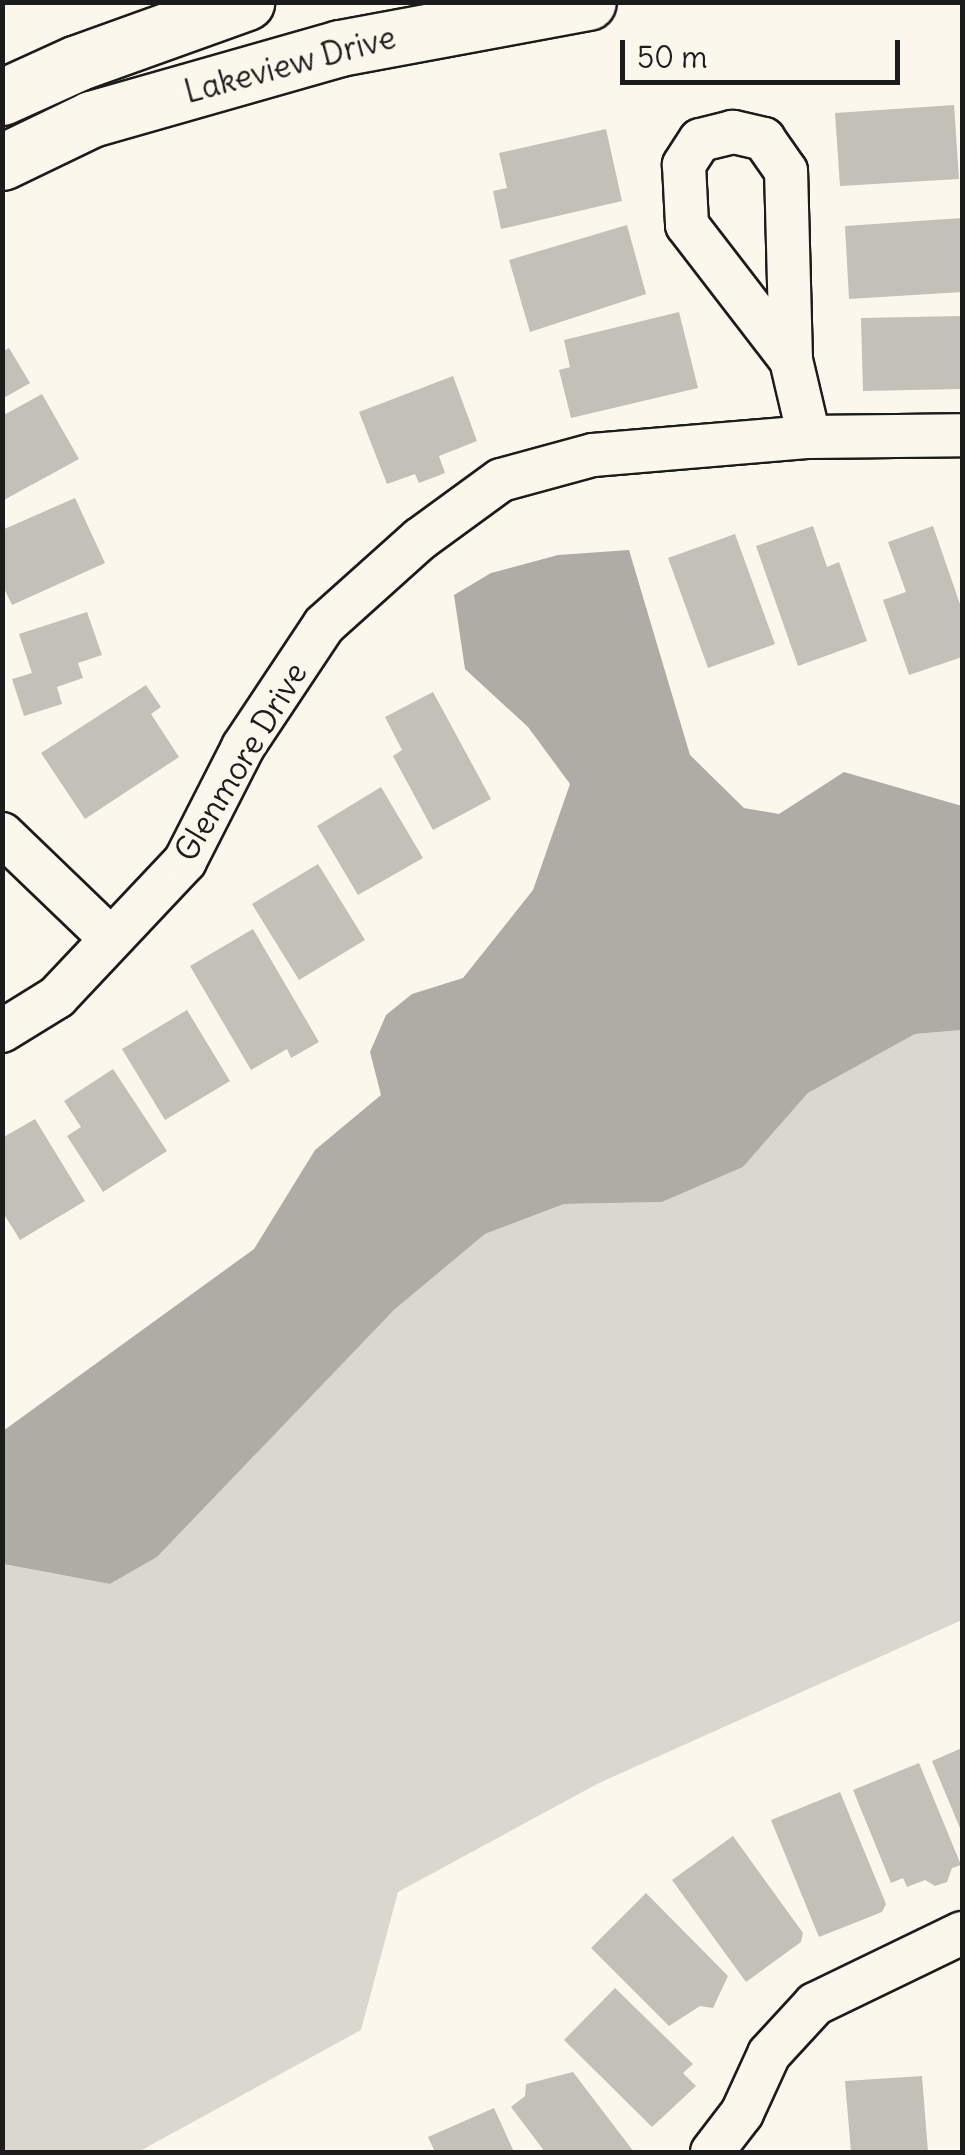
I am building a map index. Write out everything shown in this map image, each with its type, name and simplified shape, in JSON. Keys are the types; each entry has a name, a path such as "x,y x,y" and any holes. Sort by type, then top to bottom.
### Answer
{"street":[{"name":"Lakeview Drive","path":"2,97 77,62 246,2"},
{"name":"Lakeview Drive","path":"2,162 91,119 340,48 588,2"},
{"path":"790,360 687,225 684,165 700,140 733,132 764,140 786,172 790,360 809,437"},
{"name":"Glenmore Drive","path":"2,1032 57,996 186,860 243,746 324,625 433,529 501,480 593,455 809,437 962,435"},
{"path":"2,834 111,939"},
{"path":"712,2152 742,2112 769,2054 815,2004 962,1933"}],"shaded area":[{"path":"629,550 690,755 744,808 779,814 844,772 962,806 962,1030 915,1034 808,1093 743,1167 662,1202 564,1204 485,1234 394,1310 157,1557 110,1584 3,1564 3,1431 254,1249 315,1150 381,1095 370,1052 386,1015 412,994 463,978 533,890 570,784 528,727 465,669 454,595 491,573 558,555"},
{"path":"962,1030 962,1620 599,1783 398,1892 361,2030 138,2152 3,2152 2,1564 110,1584 157,1557 394,1310 485,1234 564,1204 662,1202 743,1167 808,1093 915,1034"}],"building":[{"path":"954,105 959,179 840,186 835,113"},
{"path":"606,129 622,201 501,229 493,191 507,188 499,153"},
{"path":"962,218 962,292 849,299 845,226"},
{"path":"627,225 646,294 530,332 509,260"},
{"path":"679,312 698,388 571,418 559,370 570,367 564,340"},
{"path":"962,316 962,389 863,391 861,318"},
{"path":"9,348 30,383 2,399 2,352"},
{"path":"453,376 477,441 439,456 445,473 419,483 415,474 387,484 359,412"},
{"path":"42,394 79,459 2,501 2,416"},
{"path":"75,498 105,563 12,605 2,584 2,530"},
{"path":"813,526 827,567 839,562 867,641 798,666 756,546"},
{"path":"933,526 962,610 962,657 909,675 883,600 906,592 888,542"},
{"path":"735,534 775,644 708,668 668,558"},
{"path":"87,612 102,655 78,663 83,678 57,687 62,704 24,716 12,679 32,673 19,634"},
{"path":"146,685 161,707 151,714 179,757 85,819 41,753"},
{"path":"433,692 491,799 433,830 393,756 402,750 385,717"},
{"path":"381,787 423,858 358,895 317,826"},
{"path":"318,864 365,940 299,980 252,904"},
{"path":"253,929 319,1042 291,1058 287,1049 251,1070 190,966"},
{"path":"187,1010 230,1081 165,1120 122,1049"},
{"path":"113,1069 167,1151 103,1192 67,1136 81,1127 64,1101"},
{"path":"35,1119 85,1201 20,1240 2,1211 2,1138"},
{"path":"962,1748 962,1833 932,1761"},
{"path":"919,1763 961,1865 952,1868 947,1882 935,1886 925,1880 907,1887 903,1878 891,1883 853,1790"},
{"path":"840,1792 886,1904 882,1912 819,1937 771,1820"},
{"path":"733,1836 803,1933 801,1942 746,1982 672,1880"},
{"path":"646,1893 728,1976 713,2008 700,2006 669,2026 591,1948"},
{"path":"615,1988 693,2064 683,2073 696,2086 652,2127 564,2040"},
{"path":"573,2072 634,2152 545,2152 511,2107 525,2096 526,2084"},
{"path":"922,2076 928,2152 851,2152 845,2081"},
{"path":"494,2108 514,2152 435,2152 428,2137"}]}
